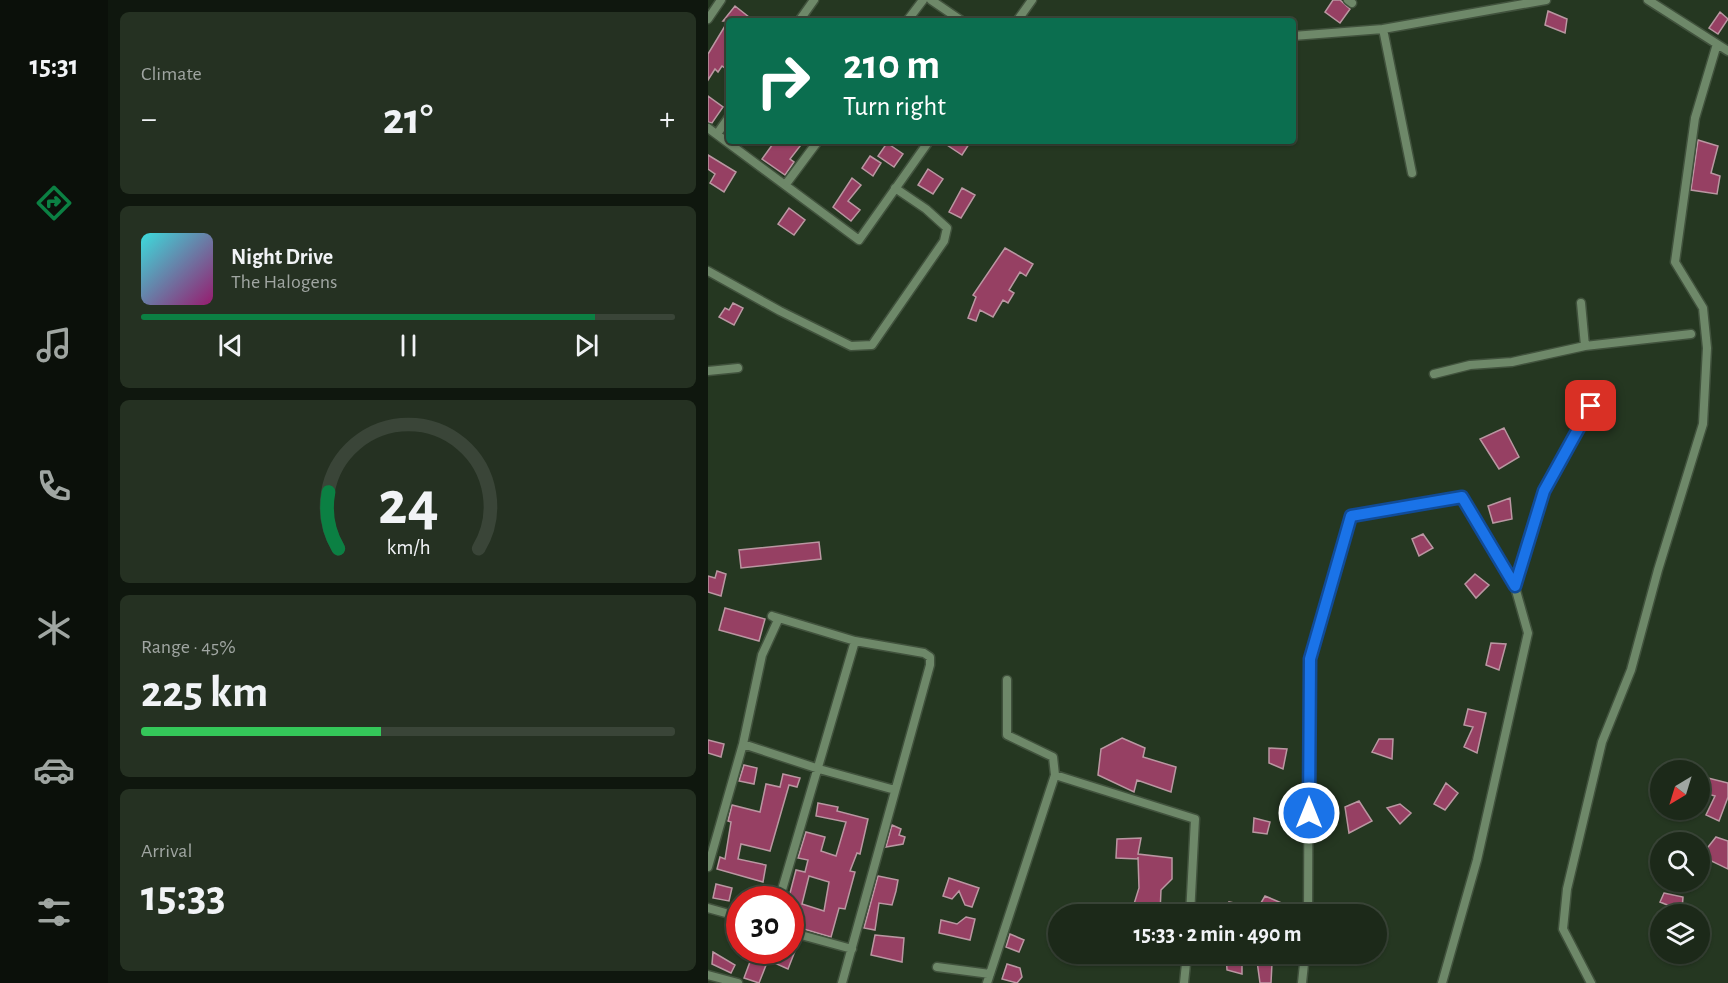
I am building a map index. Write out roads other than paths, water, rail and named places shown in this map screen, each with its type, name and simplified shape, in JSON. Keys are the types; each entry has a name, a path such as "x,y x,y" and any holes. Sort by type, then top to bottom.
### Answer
{"street":[{"path":"708,19 721,0"},
{"path":"801,18 814,0"},
{"path":"909,18 923,0"},
{"path":"931,0 958,18"},
{"path":"1019,18 1032,0"},
{"path":"1296,36 1383,29 1546,0"},
{"path":"1648,0 1728,51"},
{"path":"1383,29 1412,173"},
{"path":"1591,983 1563,929 1567,889 1602,742 1631,670 1658,570 1703,424 1707,348 1703,308 1675,262 1695,118 1717,44"},
{"path":"717,134 726,121"},
{"path":"708,128 726,141"},
{"path":"731,144 859,240 927,144"},
{"path":"786,184 816,144"},
{"path":"708,271 780,311 851,345 872,345 944,242 947,228 926,209 895,188"},
{"path":"1581,303 1585,346"},
{"path":"1434,374 1470,364 1512,362 1585,346 1691,334"},
{"path":"708,371 738,368"},
{"path":"1515,586 1544,491 1591,406"},
{"path":"1308,904 1310,659 1351,516 1462,497 1515,586 1528,633 1477,860 1442,983"},
{"path":"708,867 743,744 762,655 778,620 772,616 855,641 924,653 930,657 930,665 842,983"},
{"path":"783,886 855,641"},
{"path":"937,967 989,979 1055,775 1053,757 1007,735 1007,680"},
{"path":"743,744 819,770 895,790"},
{"path":"1055,775 1195,819 1191,904"},
{"path":"708,908 726,913"},
{"path":"804,936 852,949"},
{"path":"1184,983 1186,964"},
{"path":"1302,983 1304,964"},
{"path":"708,975 738,983"}]}
